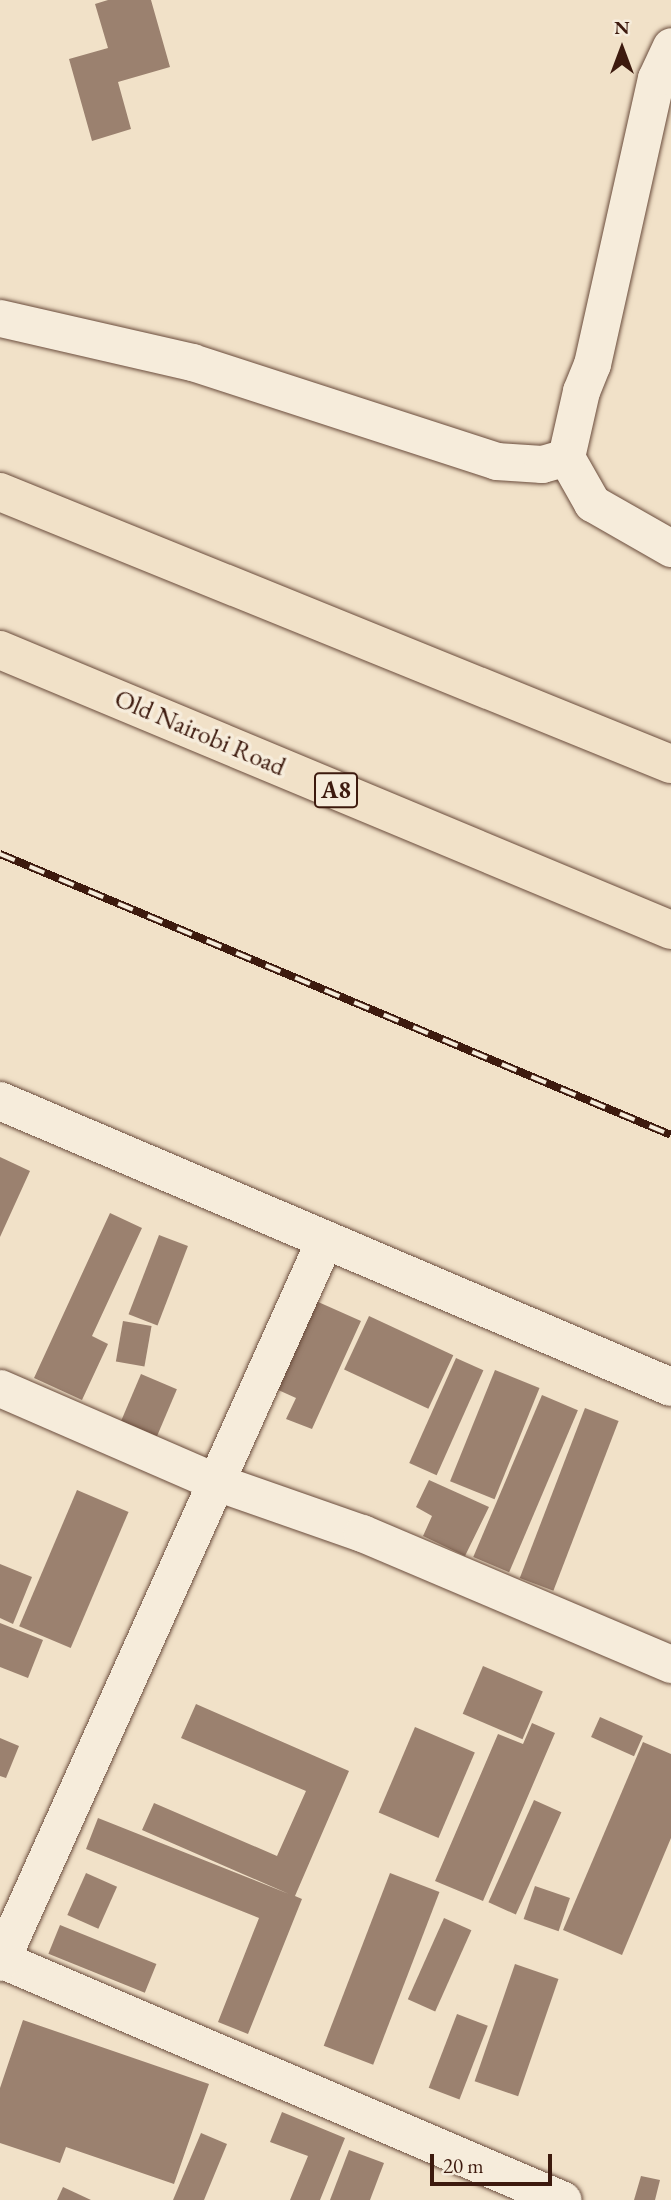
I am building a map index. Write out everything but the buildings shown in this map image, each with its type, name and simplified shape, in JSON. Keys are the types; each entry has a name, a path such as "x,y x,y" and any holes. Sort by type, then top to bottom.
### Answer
{"highway":[{"path":"0,492 671,764"},
{"name":"Old Nairobi Road","path":"0,650 671,930"}],"street":[{"path":"671,46 656,78 592,364 580,391 566,457 592,503 671,548"},
{"path":"0,318 192,362 496,461 542,464 566,457"},
{"path":"0,1101 671,1387"},
{"path":"325,1239 0,1960 563,2200"},
{"path":"0,1388 216,1482 362,1533 671,1664"}],"railway":[{"path":"0,854 671,1135"}]}
